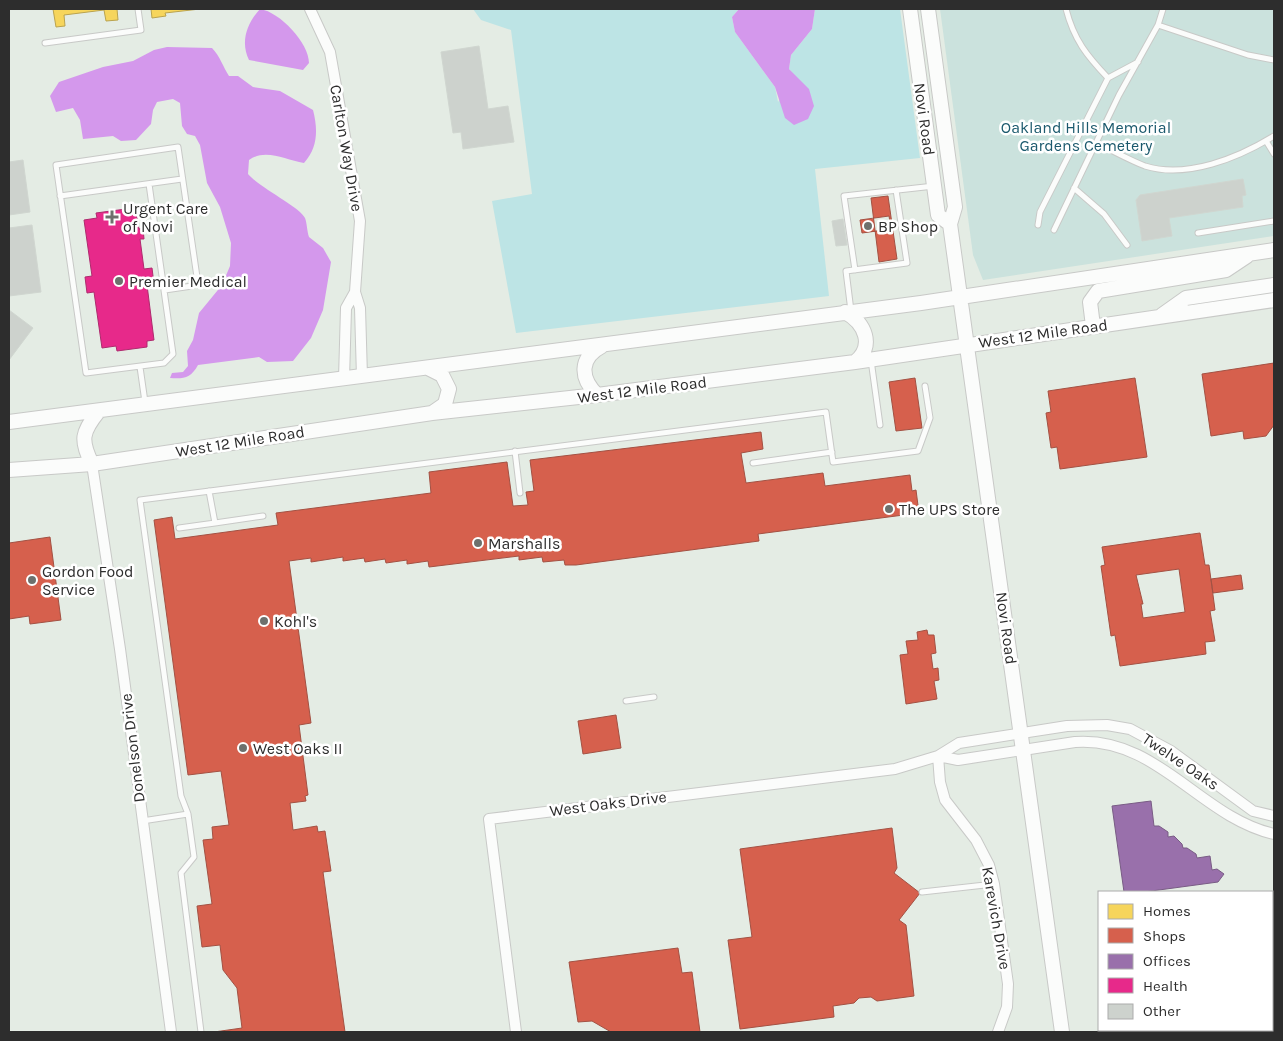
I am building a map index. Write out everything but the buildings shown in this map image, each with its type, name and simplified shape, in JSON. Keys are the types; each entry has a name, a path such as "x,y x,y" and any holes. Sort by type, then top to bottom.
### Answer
{"main road":[{"name":"Novi Road","path":"910,9 938,215 950,224"},
{"name":"Novi Road","path":"928,9 955,207 950,224 1062,1032"},
{"path":"9,422 98,412 961,297 1274,250"},
{"path":"1093,326 1090,302 1098,290 1226,270 1251,254"},
{"path":"1159,316 1186,298 1274,285"},
{"name":"West 12 Mile Road","path":"9,470 92,464 432,413 597,395 871,360 967,344 1274,300"},
{"path":"848,312 862,325 866,335 866,346 862,356 855,362"},
{"path":"597,395 588,386 584,374 586,361 594,351 605,345"},
{"path":"428,368 442,375 449,389 444,404 432,413"},
{"path":"92,464 85,449 84,436 88,424 98,412"}],"street":[{"name":"Carlton Way Drive","path":"310,9 330,52 360,220 355,292 360,308 362,377"},
{"name":"Carlton Way Drive","path":"344,379 346,308 355,292"},
{"name":"Donelson Drive","path":"92,464 120,649 141,821 171,1032"},
{"name":"Twelve Oaks","path":"1022,734 1067,726 1106,725 1130,729 1171,751 1253,811 1274,816"},
{"name":"West Oaks Drive","path":"516,1032 489,819 895,769 938,756 960,743 1022,734"},
{"name":"Twelve Oaks","path":"1024,749 1091,741 1109,743 1146,758 1238,821 1258,830 1274,834"},
{"name":"West Oaks Drive","path":"938,756 958,760 995,756 1024,749"},
{"name":"Karevich Drive","path":"938,756 940,782 945,800 980,846 994,884 1008,984 1007,1007 998,1032"}],"lane":[{"path":"45,43 141,30 138,9"},
{"path":"1066,9 1076,37 1085,54 1108,78"},
{"path":"1054,230 1096,143 1158,25 1163,9"},
{"path":"1158,25 1248,55 1274,60"},
{"path":"1038,225 1040,212 1108,78 1138,62"},
{"path":"1096,143 1145,166 1172,171 1207,165 1274,136"},
{"path":"1266,141 1274,154"},
{"path":"149,184 173,354 164,363 86,373 56,165 178,147 196,277 192,286 165,290"},
{"path":"60,196 182,179"},
{"path":"855,270 844,196 934,186"},
{"path":"1074,188 1104,214 1126,245"},
{"path":"848,312 846,271 907,263 896,190"},
{"path":"1198,233 1274,221"},
{"path":"871,360 880,425"},
{"path":"140,367 145,405"},
{"path":"201,1032 181,873 194,857 188,814 181,796 140,500 826,412 833,462 918,451 930,418 924,386"},
{"path":"515,451 520,493"},
{"path":"753,463 832,452"},
{"path":"210,491 214,523"},
{"path":"178,528 262,516"},
{"path":"626,701 654,697"},
{"path":"141,821 188,814"},
{"path":"922,892 994,884"}],"shaded area":[{"path":"260,9 276,16 299,38 308,55 309,63 303,70 249,60 245,46 246,33 255,14"},
{"path":"473,9 739,9 732,17 735,32 775,87 778,102 796,77 789,69 791,55 812,29 815,9 900,9 920,158 815,169 829,296 516,333 492,201 532,194 511,30 481,20"},
{"path":"739,9 815,9 812,29 791,55 789,69 809,89 814,106 808,119 794,125 785,118 775,87 735,32 732,17"},
{"path":"167,47 212,48 229,76 238,76 253,87 280,91 313,110 316,138 312,151 304,163 269,155 262,155 249,160 248,174 302,214 306,220 309,237 323,248 331,262 323,310 311,338 293,361 267,362 259,357 198,365 193,373 187,377 170,378 172,373 183,372 188,366 187,351 193,340 199,313 222,285 230,266 231,243 220,207 207,183 200,145 195,136 187,134 182,126 180,103 173,99 157,102 153,110 151,124 136,140 121,141 113,136 83,139 80,120 73,108 56,112 50,96 59,82 103,67 133,61 154,50"}],"green space":[{"name":"Oakland Hills Memorial Gardens Cemetery","path":"940,9 1274,9 1274,236 983,280 973,255"}],"place":[{"name":"Urgent Care of Novi","path":"112,217"},
{"name":"BP Shop","path":"868,226"},
{"name":"Premier Medical","path":"119,281"},
{"name":"The UPS Store","path":"889,509"},
{"name":"Marshalls","path":"478,543"},
{"name":"Gordon Food Service","path":"32,580"},
{"name":"Kohl's","path":"264,621"},
{"name":"West Oaks II","path":"243,748"}]}
